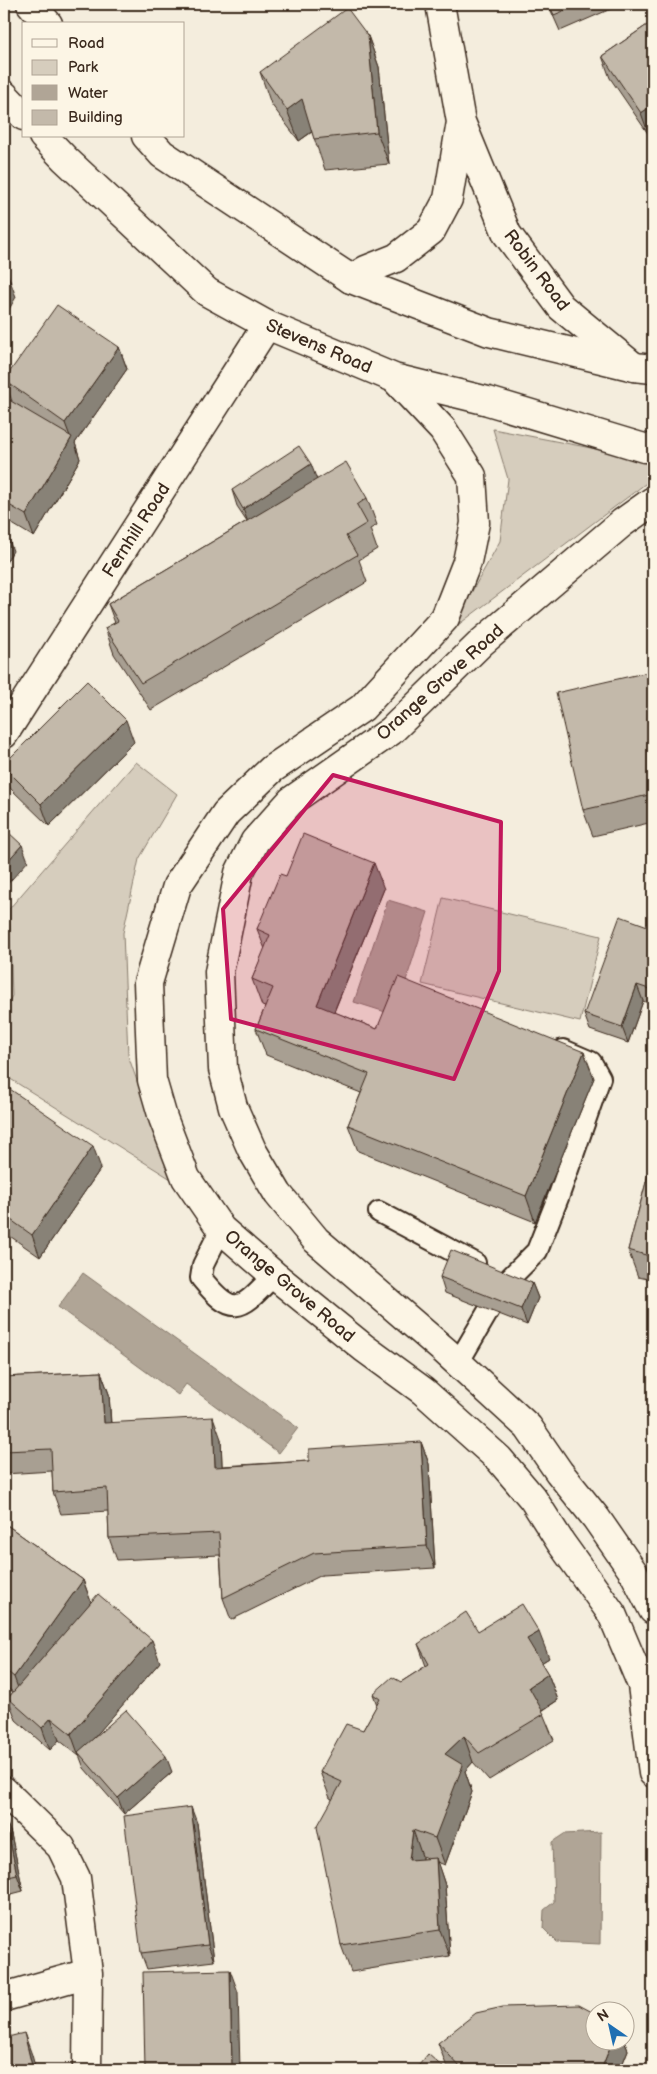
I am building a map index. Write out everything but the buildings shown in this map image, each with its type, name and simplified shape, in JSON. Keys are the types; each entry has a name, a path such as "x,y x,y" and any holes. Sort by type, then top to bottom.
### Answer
{"street":[{"path":"31,4 46,22"},
{"name":"Robin Road","path":"440,4 460,122 507,234 561,307 644,368"},
{"path":"4,95 22,114"},
{"name":"Robin Road","path":"351,279 366,270 396,258 431,231 448,199 460,122"},
{"name":"Stevens Road","path":"45,138 207,292 267,325 394,378 488,401 644,448 653,448"},
{"path":"148,138 162,154 351,279 489,332 644,368"},
{"name":"Fernhill Road","path":"4,734 267,325"},
{"name":"Orange Grove Road","path":"394,378 443,430 472,476 475,524 467,562 445,618 362,708 272,769 226,813 177,886 148,983 152,1080 162,1118 186,1178 221,1229 364,1348 423,1392 499,1459 533,1499 561,1543 612,1614 642,1685 653,1773"},
{"name":"Orange Grove Road","path":"653,501 622,523 482,642 391,731 290,801 255,841 239,873 219,972 223,1069 233,1107 252,1150 278,1194 316,1240 528,1426 559,1472 596,1518 634,1574 653,1610"},
{"path":"4,1791 61,1847 76,1878 88,1973 87,2070"},
{"path":"4,1997 88,1973"}],"lane":[{"path":"379,1212 506,1283 537,1251 559,1195 600,1078 592,1062 548,1044"},
{"path":"221,1229 202,1265 201,1278 214,1294 227,1304 241,1305 250,1300 274,1275"},
{"path":"458,1363 489,1310"}],"highlighted area":[{"path":"333,775 501,822 499,971 454,1079 231,1019 223,909"}],"green space":[{"path":"493,429 653,460 653,478 450,631 500,541 508,479"},
{"path":"136,762 177,794 139,859 123,933 128,1055 171,1179 4,1075 4,1009 12,996 9,909"},
{"path":"443,898 601,936 580,1022 422,984"}],"water":[{"path":"388,900 428,912 395,1015 354,1002"},
{"path":"83,1273 298,1428 279,1453 186,1384 178,1395 58,1307"},
{"path":"601,1832 600,1944 557,1942 543,1928 544,1910 554,1902 552,1842 564,1834"}]}
